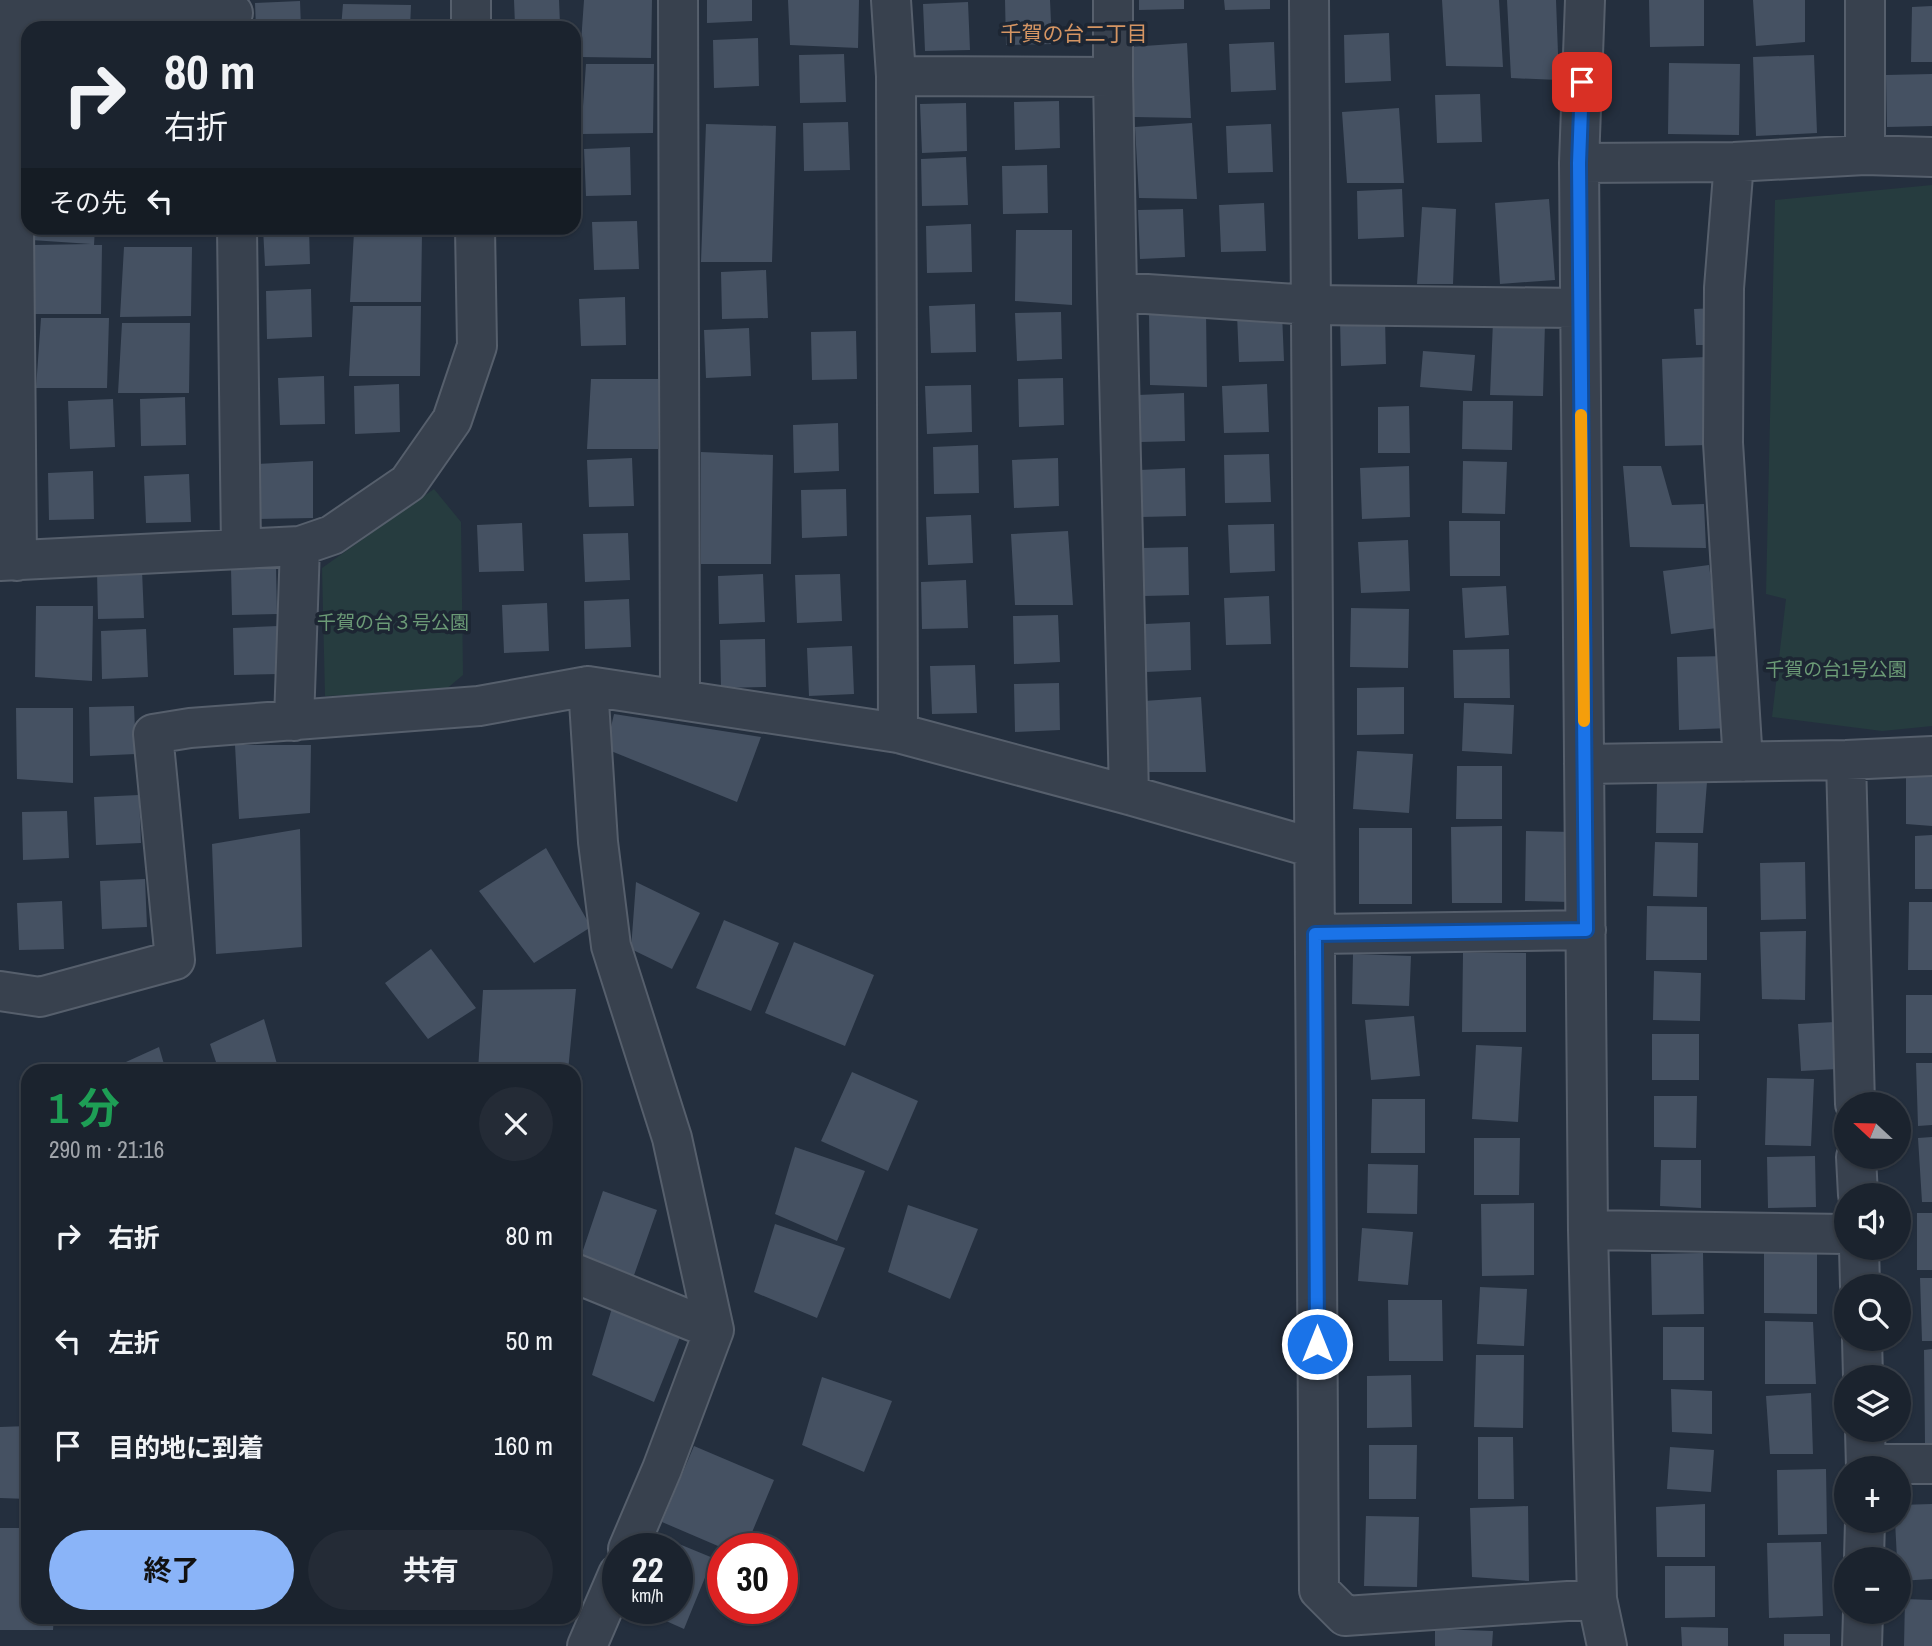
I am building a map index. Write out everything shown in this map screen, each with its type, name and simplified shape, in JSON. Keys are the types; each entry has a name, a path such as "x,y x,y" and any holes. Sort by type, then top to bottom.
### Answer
{"street":[{"path":"471,0 471,21"},
{"path":"678,0 680,700"},
{"path":"891,0 896,76 898,733"},
{"path":"1113,0 1129,795"},
{"path":"1309,0 1319,1590 1345,1616 1597,1599"},
{"path":"1585,0 1579,163 1588,1230 1597,1599 1607,1646"},
{"path":"1865,0 1865,156"},
{"path":"234,14 8,9 8,561 300,546 332,535 408,483 452,420 477,346 475,235"},
{"path":"896,76 1113,78"},
{"path":"1579,163 1932,156"},
{"path":"1734,162 1724,288 1723,443 1743,762"},
{"path":"236,235 241,548"},
{"path":"1117,292 1311,305 1580,308"},
{"path":"294,721 300,546"},
{"path":"588,686 598,842 611,946 672,1138 714,1330 635,1533"},
{"path":"0,991 40,997 175,960 153,734 190,728 479,706 588,686 898,733 1314,848"},
{"path":"1584,764 1932,756"},
{"path":"1846,760 1855,1092"},
{"path":"1315,934 1586,930"},
{"path":"1588,1230 1834,1234"},
{"path":"581,1276 714,1330"},
{"path":"1866,1454 1932,1464"},
{"path":"587,1646 602,1611"},
{"path":"1862,1646 1863,1624"}],"green space":[{"name":"千賀の台1号公園","path":"1932,185 1932,726 1882,731 1772,717 1786,599 1766,594 1775,200"},
{"name":"千賀の台３号公園","path":"434,489 461,522 463,675 444,691 325,696 322,568"}],"building":[{"path":"514,0 559,0 560,21 515,21"},
{"path":"584,0 652,0 651,58 581,57"},
{"path":"707,0 752,0 752,21 707,23"},
{"path":"788,0 859,0 858,48 790,45"},
{"path":"1005,0 1050,0 1052,44 1006,45"},
{"path":"1139,0 1184,0 1184,9 1139,10"},
{"path":"1224,0 1270,0 1270,9 1225,10"},
{"path":"1442,0 1499,0 1503,67 1446,66"},
{"path":"1507,0 1556,0 1559,80 1511,78"},
{"path":"1649,0 1704,0 1704,46 1650,47"},
{"path":"1753,0 1805,0 1805,42 1756,46"},
{"path":"300,1 301,21 256,21 255,3"},
{"path":"968,2 970,50 925,51 923,4"},
{"path":"343,4 411,5 410,21 342,21"},
{"path":"1932,6 1932,62 1911,62 1912,7"},
{"path":"1389,33 1391,81 1345,83 1344,35"},
{"path":"758,38 759,86 714,88 713,40"},
{"path":"1274,42 1276,90 1231,92 1229,44"},
{"path":"1187,43 1191,118 1134,117 1130,47"},
{"path":"844,54 846,102 800,103 799,55"},
{"path":"1814,55 1817,133 1756,136 1753,57"},
{"path":"1669,63 1740,64 1739,135 1668,134"},
{"path":"586,64 654,64 653,133 581,134"},
{"path":"1932,74 1932,126 1887,127 1886,75"},
{"path":"1480,94 1482,142 1437,143 1435,95"},
{"path":"1059,101 1060,148 1015,150 1014,102"},
{"path":"966,103 967,151 922,153 920,104"},
{"path":"1399,108 1404,183 1347,183 1342,112"},
{"path":"848,122 850,170 804,171 803,123"},
{"path":"1192,123 1197,199 1139,198 1135,127"},
{"path":"706,124 776,126 772,262 701,262"},
{"path":"1271,124 1273,172 1228,173 1226,126"},
{"path":"630,147 631,195 586,196 584,149"},
{"path":"966,157 968,205 922,206 921,159"},
{"path":"1047,165 1048,213 1003,214 1002,166"},
{"path":"1402,189 1404,237 1358,239 1357,191"},
{"path":"1549,199 1555,280 1500,284 1495,203"},
{"path":"1264,203 1266,251 1221,252 1219,205"},
{"path":"1422,207 1456,209 1453,284 1417,284"},
{"path":"1183,209 1185,257 1140,259 1138,210"},
{"path":"637,221 639,269 594,270 592,222"},
{"path":"971,224 972,272 927,273 926,226"},
{"path":"1016,230 1072,230 1072,305 1015,301"},
{"path":"31,235 95,235 94,245 102,245 101,314 30,314 34,245 91,244 31,240"},
{"path":"263,235 309,235 310,264 265,266"},
{"path":"354,235 422,235 421,302 350,302"},
{"path":"124,247 192,247 191,316 120,317"},
{"path":"766,270 768,318 722,319 721,272"},
{"path":"311,289 312,337 267,339 266,291"},
{"path":"625,297 626,345 581,346 579,299"},
{"path":"975,304 976,352 931,353 929,306"},
{"path":"353,306 421,306 420,376 349,376"},
{"path":"1716,308 1718,345 1696,345 1694,309"},
{"path":"1061,312 1062,359 1017,361 1015,313"},
{"path":"1206,312 1207,387 1150,385 1149,313"},
{"path":"1282,313 1284,361 1239,362 1237,314"},
{"path":"1385,317 1386,364 1341,366 1340,318"},
{"path":"41,318 109,318 107,388 36,388"},
{"path":"1493,321 1545,323 1543,396 1490,395"},
{"path":"122,323 190,323 189,393 118,393"},
{"path":"749,328 751,376 706,378 704,330"},
{"path":"856,331 857,379 812,380 811,332"},
{"path":"1423,351 1475,355 1472,391 1420,387"},
{"path":"1706,357 1709,445 1665,446 1662,359"},
{"path":"324,376 325,424 280,425 278,378"},
{"path":"1063,378 1064,425 1019,427 1018,379"},
{"path":"591,379 659,379 658,449 587,449"},
{"path":"399,384 400,432 355,434 354,386"},
{"path":"1267,384 1269,432 1224,433 1222,386"},
{"path":"971,385 972,432 927,434 925,386"},
{"path":"1184,393 1185,441 1140,442 1138,395"},
{"path":"185,397 186,445 141,446 140,399"},
{"path":"113,399 115,447 70,449 68,401"},
{"path":"1463,401 1513,401 1512,450 1462,449"},
{"path":"1409,406 1410,453 1378,453 1378,407"},
{"path":"838,423 839,471 794,473 793,425"},
{"path":"978,445 979,493 934,494 933,447"},
{"path":"701,452 773,455 771,564 701,564"},
{"path":"1269,454 1271,502 1225,503 1224,455"},
{"path":"632,458 634,506 589,507 587,460"},
{"path":"1058,458 1059,506 1014,508 1012,460"},
{"path":"313,461 313,518 257,519 257,464"},
{"path":"1463,461 1507,462 1505,514 1462,513"},
{"path":"1409,466 1410,517 1362,519 1360,468"},
{"path":"1623,466 1661,466 1672,505 1704,504 1706,548 1630,547"},
{"path":"1185,468 1186,516 1141,517 1139,470"},
{"path":"93,471 94,519 49,520 48,473"},
{"path":"189,474 191,522 146,523 144,476"},
{"path":"846,489 847,536 802,538 801,490"},
{"path":"971,515 973,563 928,565 926,517"},
{"path":"1449,521 1500,521 1500,576 1450,576"},
{"path":"522,523 524,571 479,572 477,525"},
{"path":"1274,524 1275,571 1230,573 1228,525"},
{"path":"1068,531 1073,605 1015,605 1011,534"},
{"path":"628,533 630,580 585,582 583,534"},
{"path":"1408,540 1410,591 1361,593 1358,542"},
{"path":"1188,547 1189,595 1144,596 1142,548"},
{"path":"1709,565 1717,628 1671,634 1663,571"},
{"path":"276,566 277,614 232,615 231,568"},
{"path":"142,570 144,618 98,619 97,571"},
{"path":"763,574 765,622 719,624 718,576"},
{"path":"840,574 842,621 797,623 795,575"},
{"path":"966,580 968,628 922,629 921,582"},
{"path":"1506,586 1509,635 1465,638 1462,588"},
{"path":"1269,596 1271,644 1226,645 1224,598"},
{"path":"629,599 631,647 585,649 584,601"},
{"path":"547,603 549,651 504,653 502,605"},
{"path":"36,606 93,606 92,681 35,677"},
{"path":"1351,608 1409,609 1408,668 1350,667"},
{"path":"1058,615 1060,662 1014,664 1013,616"},
{"path":"1190,622 1191,670 1146,672 1145,624"},
{"path":"278,626 279,674 234,675 233,628"},
{"path":"146,629 148,677 102,679 101,631"},
{"path":"765,639 766,687 721,688 720,640"},
{"path":"852,646 854,694 809,696 807,648"},
{"path":"1509,649 1510,698 1454,698 1453,650"},
{"path":"1728,656 1730,728 1679,730 1677,657"},
{"path":"975,665 977,713 932,714 930,666"},
{"path":"1059,683 1060,730 1015,732 1014,684"},
{"path":"1404,687 1404,734 1357,735 1357,688"},
{"path":"1201,697 1206,772 1148,772 1144,701"},
{"path":"1464,703 1514,705 1512,754 1462,751"},
{"path":"134,706 136,754 90,756 89,707"},
{"path":"16,708 73,708 73,783 17,779"},
{"path":"614,714 761,737 737,802 606,749"},
{"path":"235,745 311,745 310,813 239,819"},
{"path":"1357,751 1413,754 1409,813 1353,809"},
{"path":"1457,766 1502,766 1502,819 1456,819"},
{"path":"1906,769 1932,771 1932,826 1906,824"},
{"path":"1657,781 1707,782 1703,833 1656,833"},
{"path":"139,795 141,843 96,845 94,797"},
{"path":"67,811 69,858 23,860 22,812"},
{"path":"1502,826 1502,903 1452,903 1451,827"},
{"path":"1359,828 1412,828 1412,904 1359,904"},
{"path":"300,829 302,947 216,954 212,844"},
{"path":"1526,831 1573,832 1571,902 1525,901"},
{"path":"1932,835 1932,889 1915,889 1915,836"},
{"path":"1655,842 1698,843 1697,897 1653,896"},
{"path":"546,848 591,927 534,963 479,891"},
{"path":"1805,862 1806,919 1761,920 1760,863"},
{"path":"145,879 147,927 102,929 100,881"},
{"path":"636,882 700,913 672,969 631,949"},
{"path":"62,901 64,949 19,950 17,903"},
{"path":"1909,902 1932,902 1932,970 1908,970"},
{"path":"1647,906 1707,907 1707,960 1646,960"},
{"path":"724,920 779,943 751,1011 696,988"},
{"path":"1806,931 1805,1000 1762,999 1760,932"},
{"path":"794,942 874,975 845,1046 765,1013"},
{"path":"431,949 476,1008 428,1039 385,983"},
{"path":"1463,953 1526,953 1526,1032 1462,1032"},
{"path":"1353,954 1411,956 1409,1006 1352,1004"},
{"path":"1654,971 1701,973 1700,1021 1653,1020"},
{"path":"576,989 569,1064 478,1064 483,990"},
{"path":"1906,995 1932,995 1932,1053 1906,1053"},
{"path":"1414,1016 1420,1076 1371,1080 1365,1020"},
{"path":"264,1019 277,1064 217,1064 210,1044"},
{"path":"1835,1022 1837,1069 1801,1071 1798,1024"},
{"path":"1652,1034 1699,1034 1699,1080 1652,1080"},
{"path":"1476,1045 1522,1047 1518,1122 1472,1119"},
{"path":"159,1047 164,1064 121,1064"},
{"path":"1916,1063 1932,1063 1932,1125 1918,1126"},
{"path":"852,1072 918,1101 888,1171 821,1141"},
{"path":"1767,1078 1814,1079 1811,1146 1765,1145"},
{"path":"1654,1096 1697,1096 1696,1148 1654,1147"},
{"path":"1372,1099 1425,1099 1425,1153 1371,1153"},
{"path":"1932,1137 1932,1202 1922,1202 1918,1138"},
{"path":"1474,1138 1520,1138 1519,1195 1474,1195"},
{"path":"795,1147 865,1171 837,1241 775,1214"},
{"path":"1815,1156 1816,1207 1768,1208 1767,1157"},
{"path":"1661,1160 1701,1160 1701,1208 1660,1206"},
{"path":"1368,1164 1418,1165 1417,1214 1367,1213"},
{"path":"603,1191 657,1210 632,1281 581,1259"},
{"path":"1534,1203 1534,1275 1482,1276 1481,1204"},
{"path":"908,1205 978,1229 950,1299 888,1272"},
{"path":"1917,1213 1932,1213 1932,1270 1917,1270"},
{"path":"775,1224 845,1248 817,1318 754,1292"},
{"path":"1362,1228 1413,1232 1408,1285 1358,1281"},
{"path":"1764,1249 1817,1249 1817,1314 1764,1313"},
{"path":"1703,1253 1704,1314 1652,1315 1651,1254"},
{"path":"1920,1278 1932,1278 1932,1341 1922,1341"},
{"path":"1480,1287 1527,1289 1524,1346 1477,1344"},
{"path":"1388,1300 1442,1300 1443,1361 1389,1361"},
{"path":"612,1308 682,1332 654,1402 592,1375"},
{"path":"1765,1321 1813,1322 1816,1384 1765,1384"},
{"path":"1663,1327 1704,1327 1704,1380 1663,1380"},
{"path":"1932,1349 1932,1444 1925,1444 1924,1350"},
{"path":"1476,1355 1524,1355 1523,1428 1474,1427"},
{"path":"1411,1375 1412,1427 1367,1428 1367,1376"},
{"path":"822,1377 892,1401 864,1472 802,1445"},
{"path":"1671,1389 1712,1391 1712,1434 1672,1432"},
{"path":"1811,1393 1813,1454 1770,1454 1766,1396"},
{"path":"21,1426 21,1499 0,1498 0,1427"},
{"path":"1478,1437 1513,1437 1514,1499 1478,1499"},
{"path":"1369,1445 1417,1445 1416,1499 1369,1499"},
{"path":"694,1446 774,1480 752,1533 707,1533 707,1541 693,1533 662,1522"},
{"path":"1670,1447 1714,1450 1711,1492 1667,1489"},
{"path":"1826,1469 1827,1534 1778,1535 1777,1470"},
{"path":"1705,1504 1705,1557 1657,1557 1656,1507"},
{"path":"1932,1504 1932,1579 1911,1580 1911,1547 1896,1547 1896,1533 1911,1533 1911,1505"},
{"path":"1528,1506 1529,1581 1472,1577 1470,1508"},
{"path":"1366,1516 1419,1517 1417,1587 1364,1586"},
{"path":"0,1528 21,1528 21,1624 53,1624 53,1630 0,1630"},
{"path":"1821,1542 1823,1616 1769,1618 1767,1543"},
{"path":"693,1550 707,1556 707,1573 693,1607"},
{"path":"1665,1566 1715,1566 1715,1617 1665,1618"},
{"path":"1911,1599 1932,1600 1932,1646 1904,1646 1904,1624 1911,1624"},
{"path":"673,1624 686,1624 684,1629"},
{"path":"1681,1627 1728,1628 1728,1646 1682,1646"},
{"path":"1435,1629 1493,1631 1492,1646 1435,1646"},
{"path":"1784,1634 1830,1634 1830,1646 1784,1646"}],"slow traffic":[{"path":"1581,415 1584,721"}],"district":[{"name":"千賀の台二丁目","path":"1074,34"}],"route":[{"path":"1317,1344 1315,934 1586,930 1579,163 1582,82"}]}
